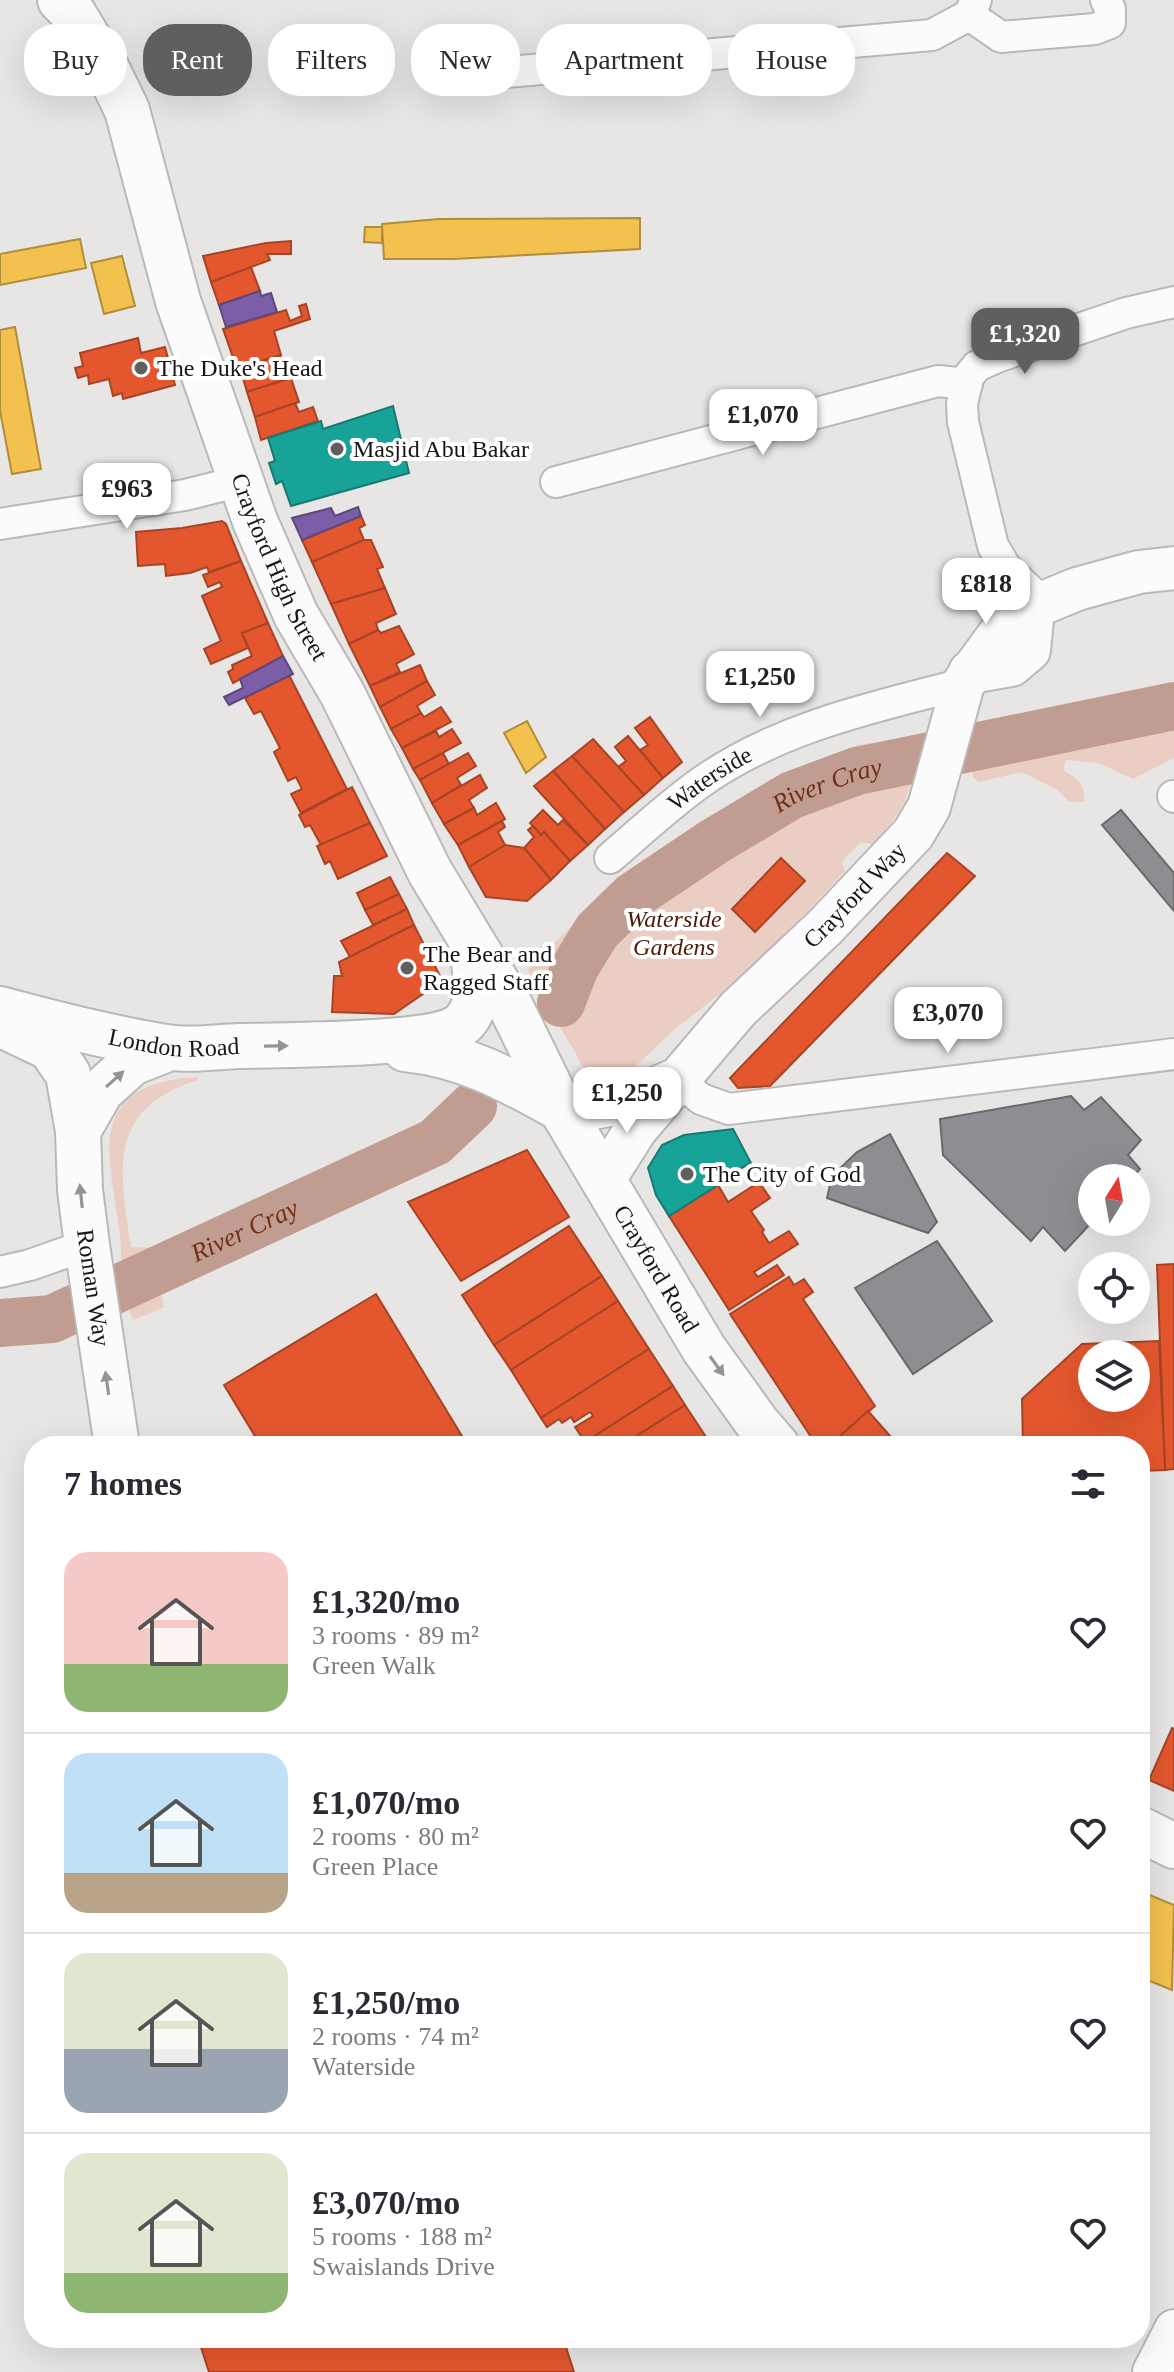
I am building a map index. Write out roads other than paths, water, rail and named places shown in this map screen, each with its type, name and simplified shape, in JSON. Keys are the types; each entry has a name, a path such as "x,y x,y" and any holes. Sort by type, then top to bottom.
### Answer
{"main road":[{"name":"Crayford High Street","path":"60,0 73,13 107,69 127,110 178,301 255,521 296,615 342,693 430,872 507,999 561,1109"},
{"name":"Crayford Way","path":"603,1181 636,1129 738,1009 825,927 913,834 929,807 966,678 1004,628 1038,607 1077,589 1139,572 1174,568"},
{"name":"London Road","path":"0,1009 79,1030 170,1048 351,1044 438,1035 463,1024 472,1009 477,987 470,938"},
{"name":"Roman Way","path":"0,1025 50,1048 68,1074 78,1131 80,1190 88,1253 116,1436"},
{"name":"London Road","path":"351,1044 437,1052 499,1075 561,1109"},
{"path":"78,1131 101,1091 132,1063 170,1048"},
{"name":"Crayford Way","path":"561,1109 609,1106 631,1100 677,1079"},
{"name":"Crayford Road","path":"561,1109 704,1349 766,1436"},
{"path":"1150,1834 1174,1846"}],"street":[{"path":"520,71 932,35 973,8 1001,37 1095,29 1110,23 1106,0"},
{"path":"1038,607 1002,564 993,546 961,414 967,384 977,366 997,357 1126,313 1174,302"},
{"path":"556,482 938,381 967,384"},
{"path":"0,524 185,495 241,481"},
{"name":"Waterside","path":"610,858 700,782 788,735 966,678"},
{"path":"677,1079 701,1099 729,1109 1174,1054"},
{"path":"0,1272 88,1253"},
{"path":"1152,2372 1174,2329"}],"waterway":[{"name":"River Cray","path":"561,1003 575,967 597,931 633,896 715,841 792,795 857,771 1174,706"},
{"name":"River Cray","path":"0,1323 52,1319 435,1142 473,1106"}],"place":[{"name":"The Duke's Head","path":"141,368"},
{"name":"Masjid Abu Bakar","path":"337,449"},
{"name":"The Bear and Ragged Staff","path":"407,968"},
{"name":"The City of God","path":"687,1174"}],"park label":[{"name":"Waterside Gardens","path":"674,933"}]}
